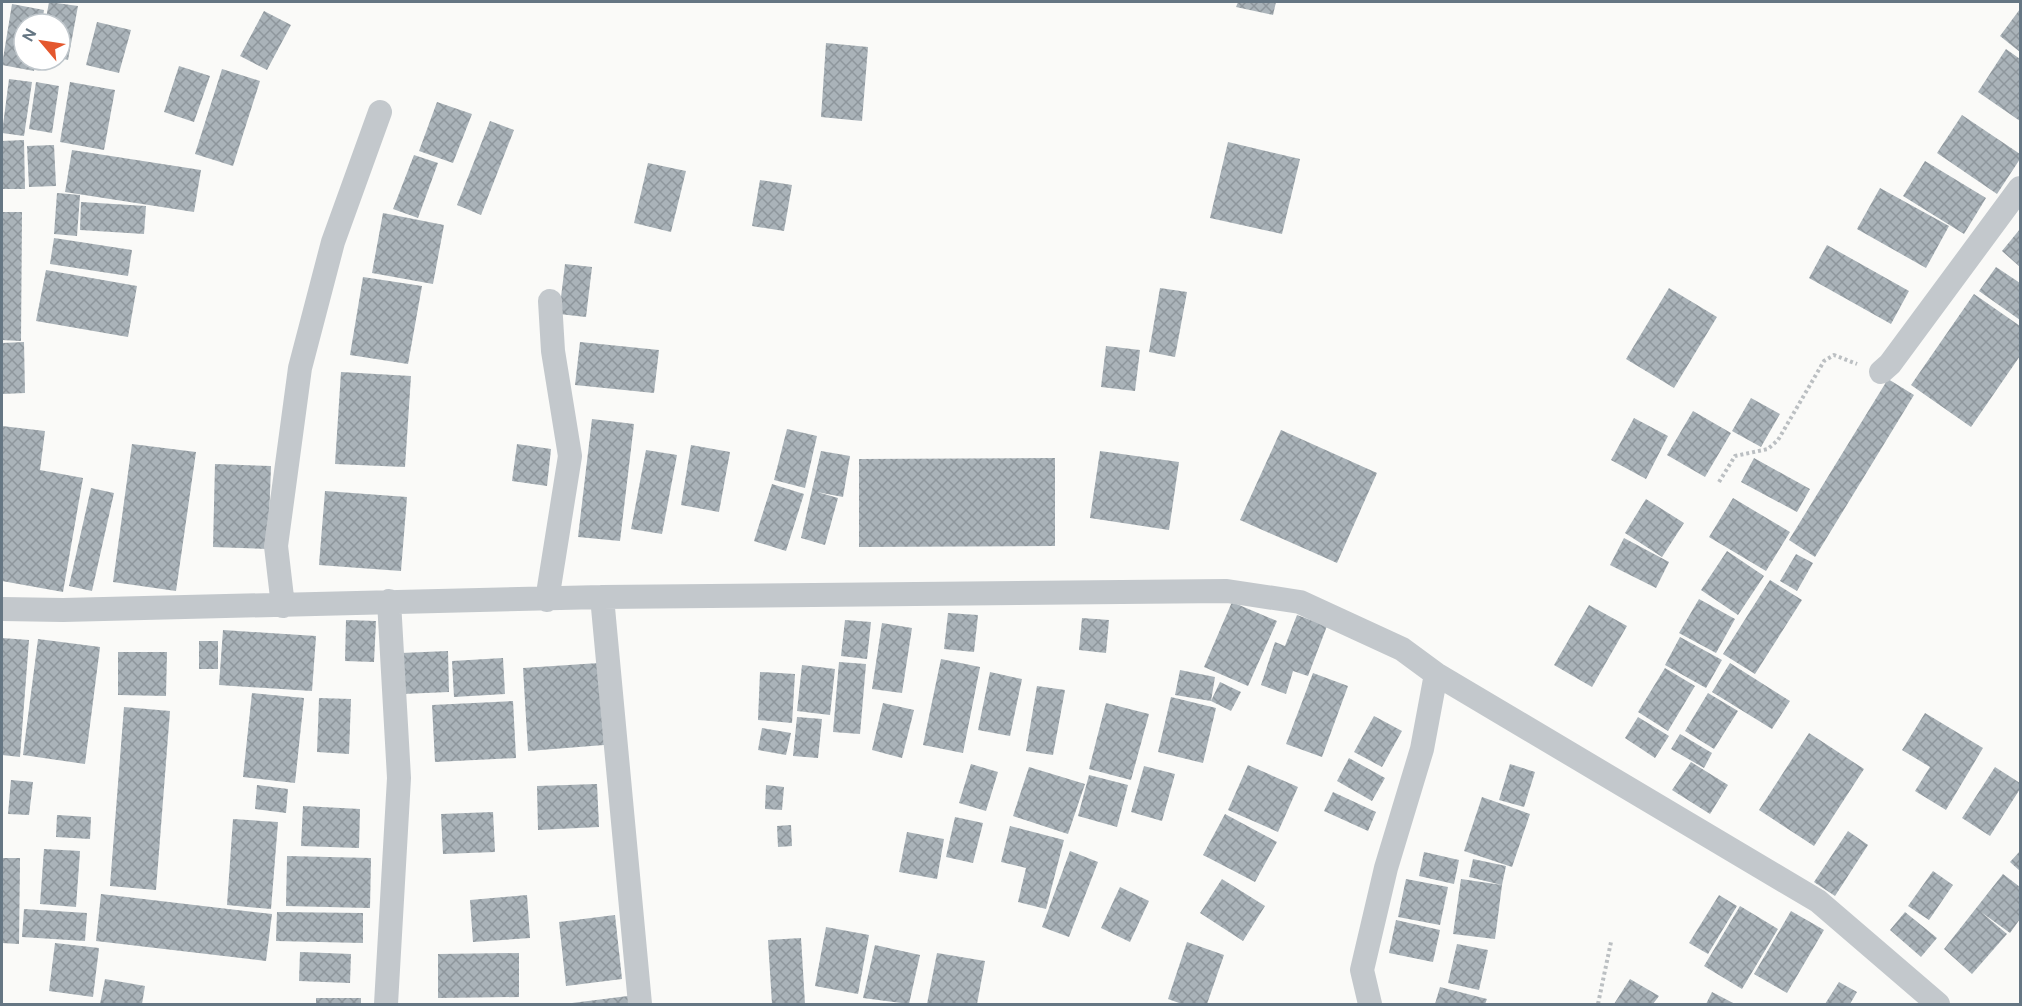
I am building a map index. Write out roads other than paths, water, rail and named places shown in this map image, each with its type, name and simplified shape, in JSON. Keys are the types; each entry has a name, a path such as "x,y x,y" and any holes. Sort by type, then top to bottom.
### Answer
{"street":[{"path":"283,606 276,546 300,368 333,242 380,112"},
{"path":"1881,372 1890,364 2020,188"},
{"path":"547,600 570,456 553,351 550,302"},
{"path":"2,609 283,606 388,601 547,600 602,597 1227,591 1300,602 1402,649 1436,674 1818,901 1912,995 1938,1005"},
{"path":"602,597 640,1005"},
{"path":"386,1005 399,778 388,601"},
{"path":"1370,1005 1362,970 1386,868 1422,749 1436,674"}]}
